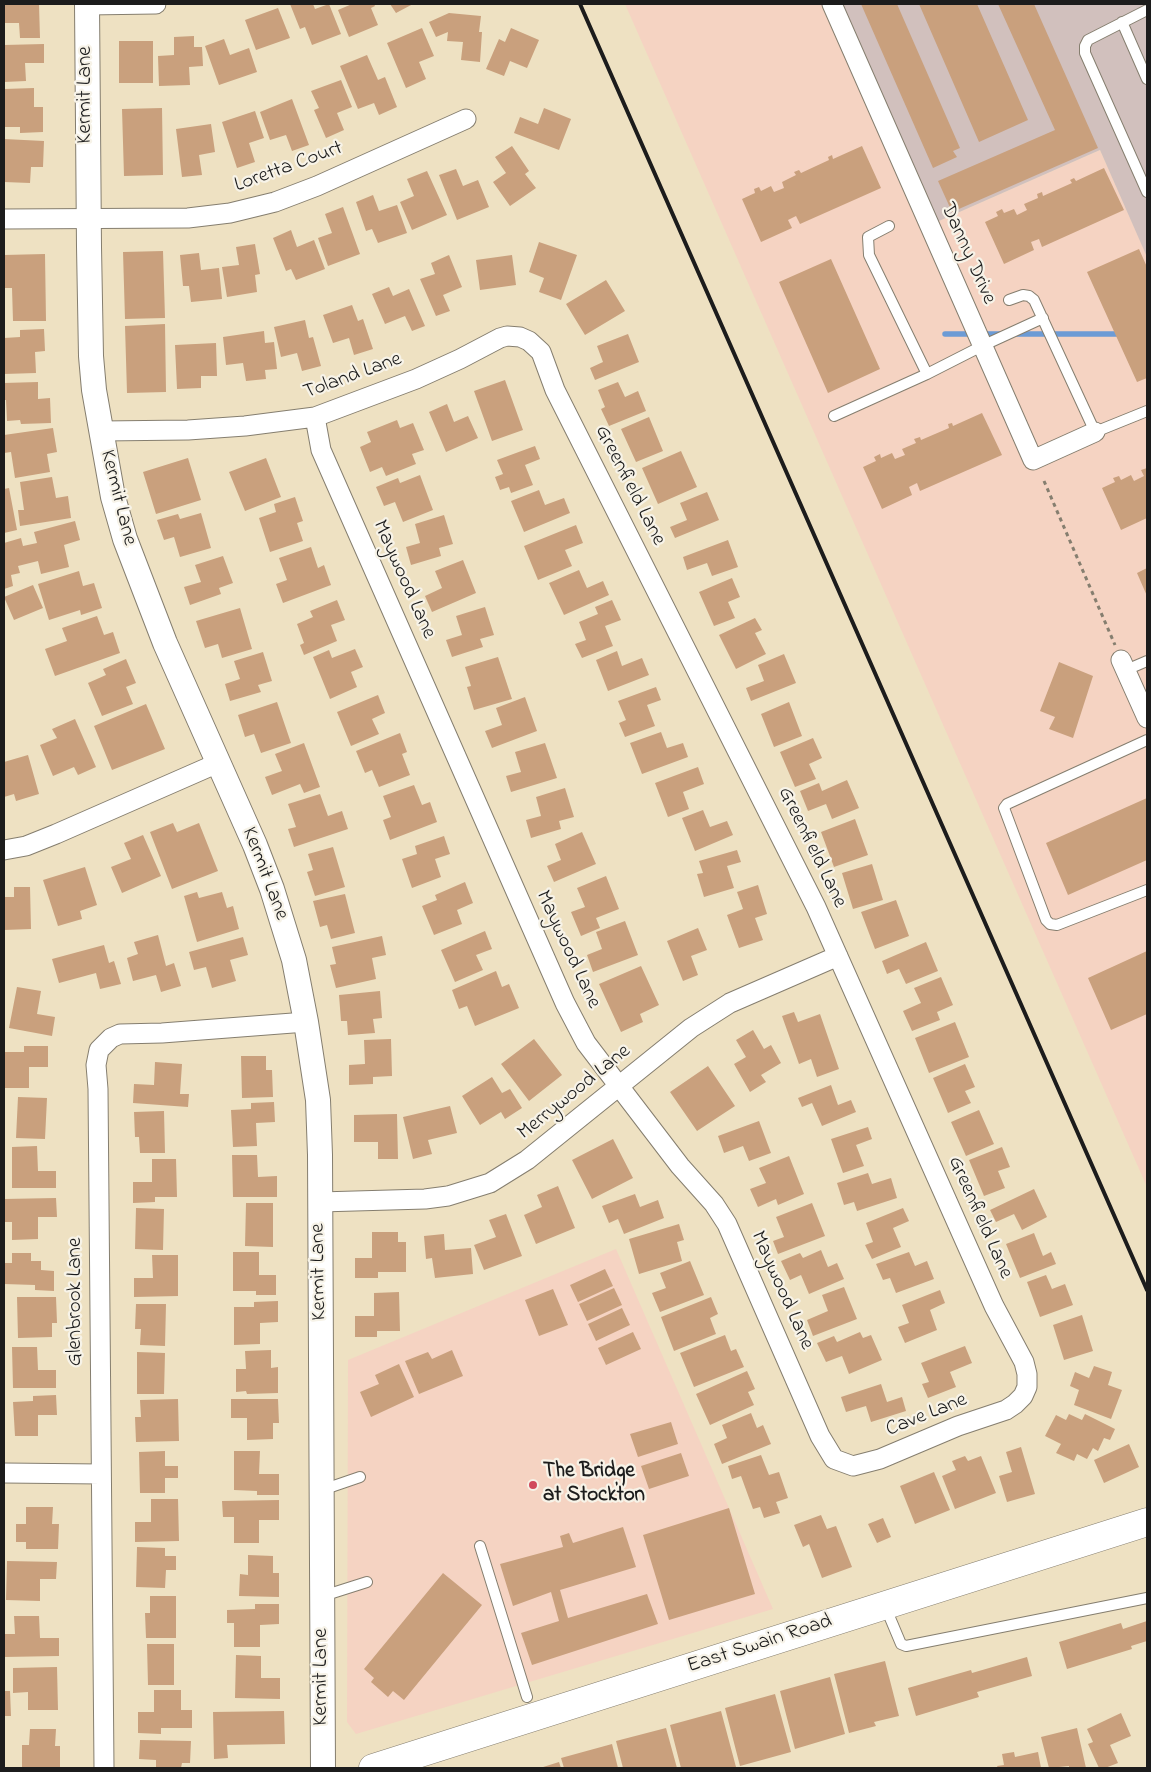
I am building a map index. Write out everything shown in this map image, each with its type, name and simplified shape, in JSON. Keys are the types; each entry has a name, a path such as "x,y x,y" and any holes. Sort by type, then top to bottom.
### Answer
{"main road":[{"name":"East Swain Road","path":"373,1768 1147,1522"}],"street":[{"path":"87,5 156,4"},
{"name":"Danny Drive","path":"832,4 1033,460 1095,432"},
{"name":"Kermit Lane","path":"87,5 91,356 94,390 113,497 125,539 164,643 255,846 272,889 294,960 318,1100 324,1596 324,1768"},
{"name":"Loretta Court","path":"4,219 188,218 230,213 275,202 317,186 466,119"},
{"name":"Toland Lane","path":"102,431 188,430 245,426 315,417 416,379 500,338 507,336 520,337"},
{"name":"Greenfield Lane","path":"520,337 529,341 540,352 555,390 816,907 994,1306 1024,1362 1027,1374 1027,1387 1023,1396"},
{"name":"Maywood Lane","path":"315,417 321,450 565,1004 586,1043 680,1166 714,1204 726,1224 820,1436 834,1459 843,1464"},
{"path":"1124,665 1147,718"},
{"path":"4,850 26,846 56,834 218,763"},
{"name":"Merrywood Lane","path":"320,1202 425,1199 448,1196 483,1185 509,1172 527,1160 692,1028 730,1003 838,956"},
{"name":"Glenbrook Lane","path":"104,1768 98,1089 96,1065 99,1050 111,1038 120,1034 162,1033 306,1022"},
{"name":"Cave Lane","path":"843,1464 853,1466 880,1459 958,1426 1006,1410 1023,1396"},
{"path":"4,1473 102,1474"}],"lane":[{"path":"1147,10 1088,40 1085,46 1085,53 1147,189"},
{"path":"1122,22 1147,79"},
{"path":"888,226 872,233 868,237 869,255 927,374"},
{"path":"1009,300 1023,295 1029,296 1034,300 1095,432 1147,410"},
{"path":"834,416 1043,318"},
{"path":"1124,665 1147,661"},
{"path":"1147,740 1007,804 1004,808 1046,920 1050,924 1057,925 1147,890"},
{"path":"322,1490 360,1477"},
{"path":"480,1546 527,1697"},
{"path":"324,1596 368,1582"},
{"path":"884,1606 900,1644 906,1646 1147,1598"}],"path":[{"path":"1044,481 1124,665"}],"shaded area":[{"path":"625,4 832,4 930,225 1100,150 1147,256 1147,1187"},
{"path":"832,4 1147,4 1147,257 1100,150 930,225"},
{"name":"The Bridge at Stockton","path":"616,1249 773,1609 356,1734 347,1722 348,1360"}],"building":[{"path":"4,4 39,4 40,38 20,38 19,23 4,23"},
{"path":"290,4 313,4 315,9 329,4 341,34 312,45 305,27 300,29"},
{"path":"352,4 374,4 375,6 371,8 378,25 349,37 338,10"},
{"path":"390,4 413,4 396,13"},
{"path":"861,4 897,4 960,148 953,151 957,157 933,168"},
{"path":"919,4 977,4 1028,120 979,142"},
{"path":"998,4 1034,4 1098,148 952,212 938,181 1055,130"},
{"path":"278,8 290,38 256,50 245,20"},
{"path":"449,13 481,16 479,32 482,32 480,62 461,60 463,42 447,41 448,32 436,37 429,22"},
{"path":"422,28 434,56 419,62 426,79 406,88 387,43"},
{"path":"511,28 539,40 527,68 510,61 504,76 486,69 499,39 505,42"},
{"path":"194,36 194,47 202,47 203,66 189,67 190,85 159,86 158,56 174,55 174,37"},
{"path":"224,39 230,55 249,48 257,72 219,85 205,46"},
{"path":"119,41 153,41 153,83 119,83"},
{"path":"44,44 44,63 25,63 26,81 4,82 4,45"},
{"path":"367,55 378,80 385,77 397,107 379,115 374,103 358,109 340,66"},
{"path":"341,80 352,107 337,113 344,130 326,138 314,110 319,108 311,91"},
{"path":"34,88 34,107 43,107 43,132 20,133 20,127 4,127 4,89"},
{"path":"292,99 309,145 292,151 286,135 270,140 260,112"},
{"path":"162,108 163,175 124,176 122,109"},
{"path":"544,108 571,119 559,150 514,133 520,117 538,124"},
{"path":"255,111 264,138 249,143 255,162 237,168 222,122"},
{"path":"211,124 215,152 199,155 202,175 182,177 176,129"},
{"path":"4,139 44,141 43,167 31,167 30,183 4,182"},
{"path":"512,146 529,171 525,174 536,188 510,206 493,182 506,173 495,157"},
{"path":"862,146 881,188 800,224 796,216 788,220 792,228 761,242 742,199 755,193 754,189 759,187 761,191 771,186 774,192 784,188 782,182 796,175 794,172 799,170 801,173 829,160 828,157 832,155 833,159"},
{"path":"1104,168 1124,210 1042,247 1039,239 1031,242 1034,250 1004,264 985,222 998,216 996,212 1002,209 1004,213 1014,209 1017,215 1027,210 1024,204 1038,198 1037,194 1042,192 1043,196 1072,183 1070,180 1074,178 1076,181"},
{"path":"456,169 463,186 478,180 489,207 457,220 439,175"},
{"path":"427,171 447,215 412,230 400,202 414,196 407,179"},
{"path":"373,195 379,211 397,205 407,233 378,243 372,229 366,231 356,202"},
{"path":"343,207 360,254 328,266 318,238 332,233 325,214"},
{"path":"291,230 297,247 314,240 325,269 296,280 291,269 286,271 273,238"},
{"path":"539,242 577,255 561,300 539,292 544,278 529,272"},
{"path":"255,244 260,274 255,275 257,292 227,297 222,267 239,265 236,247"},
{"path":"1139,249 1147,267 1147,378 1137,382 1087,272"},
{"path":"163,251 165,318 125,319 123,252"},
{"path":"199,253 201,270 219,268 222,299 191,302 189,286 183,286 180,255"},
{"path":"45,254 46,321 13,321 12,288 4,288 4,255"},
{"path":"449,255 462,287 443,295 450,311 436,316 420,279 435,274 431,263"},
{"path":"512,255 516,285 480,290 476,260"},
{"path":"831,259 880,369 828,393 779,282"},
{"path":"606,280 625,311 585,335 566,304"},
{"path":"389,287 393,296 409,289 425,326 412,331 405,316 385,324 372,294"},
{"path":"352,305 358,321 363,319 373,349 354,355 349,338 333,343 323,315"},
{"path":"305,320 309,338 313,337 321,366 302,371 297,353 281,357 274,327"},
{"path":"165,324 166,392 127,393 125,326"},
{"path":"44,329 45,351 35,352 36,373 4,374 4,338 20,337 20,330"},
{"path":"264,331 265,343 274,342 277,369 265,370 266,379 246,381 243,363 226,365 223,337"},
{"path":"628,334 639,362 595,380 590,368 603,362 597,346"},
{"path":"216,343 217,376 201,376 201,388 177,389 175,345"},
{"path":"505,380 523,430 492,441 474,391"},
{"path":"38,382 38,399 50,398 51,423 21,424 20,420 7,421 4,383"},
{"path":"618,382 625,397 638,391 646,411 609,426 601,409 605,407 598,390"},
{"path":"447,404 454,422 468,416 478,438 446,452 429,412"},
{"path":"982,413 1002,455 920,491 917,483 909,487 912,495 882,509 863,467 876,461 874,457 880,454 881,458 892,453 895,459 905,455 902,449 916,443 914,439 920,437 921,440 949,428 948,424 952,423 953,426"},
{"path":"649,417 663,451 636,462 621,429"},
{"path":"397,420 400,428 413,423 424,450 412,454 416,464 386,476 382,467 370,472 360,447 371,442 367,432"},
{"path":"53,428 57,452 47,454 50,472 15,478 11,452 4,453 4,435"},
{"path":"535,446 540,459 525,465 533,485 511,493 509,487 500,490 495,477 503,474 497,460"},
{"path":"681,451 697,487 658,504 642,468"},
{"path":"188,458 201,500 156,514 143,472"},
{"path":"266,458 281,497 245,511 229,472"},
{"path":"1147,468 1147,518 1121,530 1102,488 1115,482 1113,478 1119,476 1121,480 1131,475 1134,481 1144,476 1141,470"},
{"path":"420,475 433,510 403,522 395,502 384,506 376,487 398,478 400,483"},
{"path":"52,477 56,498 68,496 71,518 20,526 18,510 24,510 20,482"},
{"path":"9,488 17,530 4,533 4,489"},
{"path":"539,490 545,505 564,498 570,513 524,532 511,501"},
{"path":"707,492 719,520 675,538 670,527 687,520 680,503"},
{"path":"295,497 303,521 297,523 303,541 270,552 259,518 276,512 274,504"},
{"path":"201,513 211,548 180,557 174,537 164,540 157,520 178,514 180,519"},
{"path":"444,515 453,544 439,548 441,556 411,565 406,547 420,543 415,524"},
{"path":"75,521 80,540 64,545 69,567 41,574 38,561 18,566 20,573 11,575 13,586 4,589 4,543 21,538 23,546 37,543 34,532"},
{"path":"576,525 583,543 565,550 572,566 538,580 524,546"},
{"path":"728,540 738,567 712,576 707,563 687,570 683,557"},
{"path":"311,547 318,568 324,565 331,585 283,603 276,584 287,580 279,558"},
{"path":"223,556 233,583 219,588 221,594 190,605 184,587 201,582 195,565"},
{"path":"463,560 476,593 432,612 425,596 442,588 435,571"},
{"path":"1147,568 1147,596 1137,573"},
{"path":"579,570 587,588 603,581 609,595 564,615 549,583"},
{"path":"79,571 83,586 94,583 102,608 81,615 80,610 49,620 38,584"},
{"path":"732,578 740,597 728,602 735,618 714,626 699,592"},
{"path":"33,585 43,608 14,620 4,597"},
{"path":"337,600 345,620 331,625 337,641 304,655 300,645 304,643 297,624 313,617 310,611"},
{"path":"612,600 621,620 605,626 613,646 582,658 575,644 586,640 579,622 598,614 595,607"},
{"path":"485,607 494,635 480,639 483,647 452,657 446,640 462,635 456,616"},
{"path":"240,608 252,649 222,658 218,644 205,648 196,621"},
{"path":"97,616 104,635 113,632 120,653 55,676 45,649 67,641 62,628"},
{"path":"755,618 762,630 755,633 766,654 736,669 719,635"},
{"path":"355,649 363,667 351,672 357,687 330,699 313,657 329,650 332,658"},
{"path":"617,651 622,666 642,658 649,675 608,691 596,660"},
{"path":"263,652 272,681 258,685 261,692 230,701 225,684 240,679 234,661"},
{"path":"784,654 796,683 751,701 746,688 764,681 758,665"},
{"path":"498,657 512,699 474,710 467,687 471,686 465,667"},
{"path":"126,659 136,683 126,687 133,704 102,716 88,683 106,675 103,669"},
{"path":"1059,662 1093,676 1073,738 1049,729 1055,717 1040,711"},
{"path":"656,687 661,700 647,705 655,726 625,737 619,723 626,720 618,701"},
{"path":"378,695 385,713 372,719 379,734 351,746 337,712"},
{"path":"525,697 537,731 492,748 485,731 502,725 496,708"},
{"path":"277,702 291,743 261,753 254,734 245,737 238,715"},
{"path":"789,702 802,736 774,747 761,714"},
{"path":"146,704 165,749 112,770 94,726"},
{"path":"75,719 96,767 78,775 74,767 53,776 40,745 57,738 52,729"},
{"path":"661,732 667,748 683,743 688,757 642,774 630,743"},
{"path":"400,733 407,752 402,754 410,775 379,787 372,770 365,773 356,751"},
{"path":"813,738 822,758 809,764 816,779 795,787 780,752"},
{"path":"304,743 320,787 304,793 300,784 272,795 265,777 282,771 275,754"},
{"path":"545,743 557,778 511,792 506,776 521,772 515,752"},
{"path":"28,755 39,794 16,801 14,794 4,797 4,762"},
{"path":"698,767 704,784 683,792 689,809 668,817 655,783"},
{"path":"847,780 859,808 832,819 826,804 808,811 800,791 819,783 822,791"},
{"path":"414,785 422,805 430,802 437,822 390,840 383,820 391,817 383,796"},
{"path":"565,788 574,817 559,821 561,829 531,838 526,820 541,816 536,797"},
{"path":"320,794 328,816 342,811 348,829 294,847 288,829 296,827 288,804"},
{"path":"1147,798 1147,860 1068,895 1046,843"},
{"path":"703,810 710,827 727,821 733,835 695,851 682,818"},
{"path":"855,819 868,855 834,867 821,832"},
{"path":"173,823 177,832 199,823 218,871 172,889 150,832"},
{"path":"582,832 596,864 554,882 547,866 561,860 555,844"},
{"path":"143,835 161,876 122,893 111,867 131,859 124,843"},
{"path":"444,836 450,854 435,859 441,877 412,888 402,859 417,854 415,846"},
{"path":"333,847 345,887 315,896 307,872 313,870 308,854"},
{"path":"737,850 741,862 727,866 734,888 704,897 697,874 703,873 699,861"},
{"path":"872,864 883,900 853,909 842,873"},
{"path":"85,867 97,905 80,911 82,919 58,926 43,880"},
{"path":"606,876 619,909 596,918 600,928 581,936 571,912 585,907 577,888"},
{"path":"465,882 473,903 457,910 462,924 434,935 422,906 437,900 435,895"},
{"path":"758,885 767,914 755,918 763,940 739,948 727,915 743,909 737,892"},
{"path":"14,887 30,887 31,929 4,930 4,897 14,897"},
{"path":"197,892 199,898 222,892 227,908 233,906 239,929 197,942 184,896"},
{"path":"345,894 355,933 331,939 327,925 320,927 313,901"},
{"path":"896,900 909,936 875,949 861,912"},
{"path":"625,921 638,955 593,972 587,955 602,949 596,932"},
{"path":"698,928 707,950 691,956 698,975 683,981 667,941"},
{"path":"485,931 492,949 476,955 483,970 455,982 441,950"},
{"path":"158,935 166,966 174,963 181,986 161,992 156,975 133,981 127,958 138,954 134,942"},
{"path":"382,936 386,955 372,958 376,979 336,988 330,965 336,964 332,947"},
{"path":"243,937 248,955 230,960 236,981 212,988 206,967 194,970 189,952"},
{"path":"926,942 938,971 906,984 899,969 887,974 882,961"},
{"path":"104,945 109,963 114,961 121,984 100,989 96,973 59,983 52,959"},
{"path":"1147,951 1147,1014 1111,1030 1088,978"},
{"path":"641,966 659,1005 640,1014 643,1022 621,1032 599,984"},
{"path":"496,971 502,987 509,984 519,1008 475,1026 467,1006 459,1009 452,990"},
{"path":"941,977 953,1005 937,1012 940,1020 912,1031 903,1011 921,1003 914,988"},
{"path":"17,987 41,991 37,1014 55,1017 52,1036 9,1028"},
{"path":"380,991 382,1018 373,1019 375,1033 348,1035 347,1021 341,1021 339,995"},
{"path":"794,1012 798,1022 820,1014 839,1069 817,1077 811,1059 799,1064 782,1016"},
{"path":"955,1022 969,1057 929,1073 915,1038"},
{"path":"753,1030 764,1049 771,1045 781,1063 761,1075 766,1082 750,1092 734,1064 746,1057 736,1040"},
{"path":"391,1039 392,1076 373,1077 373,1084 349,1085 349,1065 365,1064 364,1040"},
{"path":"534,1039 562,1075 529,1101 501,1064"},
{"path":"24,1046 48,1046 48,1067 29,1067 29,1088 4,1088 4,1052 24,1052"},
{"path":"241,1056 266,1056 266,1070 272,1070 273,1097 242,1098"},
{"path":"155,1062 182,1064 180,1094 189,1094 188,1107 133,1103 134,1084 154,1085"},
{"path":"965,1064 975,1087 965,1091 971,1103 948,1113 933,1078"},
{"path":"708,1066 735,1106 697,1131 670,1092"},
{"path":"492,1077 502,1093 510,1089 522,1108 505,1119 501,1112 480,1125 462,1096"},
{"path":"831,1085 838,1105 851,1100 856,1112 822,1126 812,1103 802,1107 798,1098"},
{"path":"18,1097 47,1098 45,1139 16,1138"},
{"path":"274,1102 275,1122 256,1123 257,1146 233,1147 231,1110 251,1109 251,1103"},
{"path":"450,1106 457,1133 428,1140 432,1154 413,1159 403,1117"},
{"path":"979,1110 994,1144 966,1156 951,1122"},
{"path":"164,1111 165,1153 140,1153 139,1137 135,1137 134,1112"},
{"path":"397,1114 398,1159 378,1159 378,1142 354,1142 354,1115"},
{"path":"759,1121 771,1153 749,1161 743,1146 724,1153 718,1136"},
{"path":"868,1127 872,1139 856,1145 864,1166 843,1173 831,1139"},
{"path":"613,1139 633,1178 592,1199 572,1160"},
{"path":"37,1146 38,1171 56,1171 56,1188 12,1188 12,1147"},
{"path":"1002,1147 1010,1167 998,1171 1005,1188 984,1196 969,1160"},
{"path":"232,1155 257,1155 258,1177 277,1176 277,1197 233,1197"},
{"path":"789,1156 804,1194 778,1205 776,1199 758,1207 750,1189 766,1183 759,1168"},
{"path":"152,1159 176,1159 177,1197 155,1197 155,1202 133,1203 133,1182 152,1182"},
{"path":"868,1173 872,1184 891,1178 897,1198 857,1211 854,1202 844,1205 837,1183"},
{"path":"558,1186 575,1228 536,1244 524,1215 542,1207 537,1195"},
{"path":"1034,1189 1047,1217 1022,1230 1014,1214 996,1222 990,1210"},
{"path":"635,1194 640,1207 658,1200 664,1218 624,1234 618,1219 609,1223 602,1206"},
{"path":"56,1198 57,1217 38,1217 38,1239 12,1240 12,1222 4,1222 4,1199"},
{"path":"246,1203 273,1203 273,1247 245,1246"},
{"path":"812,1203 825,1236 778,1254 773,1241 784,1237 776,1217"},
{"path":"136,1208 164,1209 163,1250 135,1249"},
{"path":"903,1208 909,1221 893,1228 901,1247 872,1259 865,1245 873,1242 866,1223"},
{"path":"506,1214 522,1256 484,1270 474,1245 496,1237 489,1220"},
{"path":"679,1224 684,1240 677,1242 682,1261 639,1274 629,1239"},
{"path":"372,1232 398,1232 398,1242 406,1242 406,1272 378,1272 378,1278 355,1278 355,1258 372,1258"},
{"path":"1034,1233 1043,1256 1051,1252 1056,1264 1020,1278 1006,1244"},
{"path":"444,1234 445,1250 471,1248 473,1274 435,1278 432,1258 426,1259 424,1236"},
{"path":"821,1250 828,1267 837,1263 844,1279 809,1294 801,1275 790,1280 781,1261 800,1253 803,1258"},
{"path":"233,1252 259,1252 259,1275 276,1275 276,1295 256,1295 256,1291 233,1291"},
{"path":"909,1252 915,1266 927,1261 934,1279 896,1293 890,1278 883,1280 876,1264"},
{"path":"12,1253 31,1253 31,1261 41,1261 41,1270 54,1271 54,1291 35,1290 35,1285 4,1284 4,1263 12,1263"},
{"path":"152,1255 178,1255 178,1296 134,1297 134,1278 153,1278"},
{"path":"690,1261 704,1295 660,1312 652,1293 666,1288 660,1273"},
{"path":"605,1269 613,1286 578,1302 570,1285"},
{"path":"1046,1275 1052,1289 1065,1284 1073,1305 1040,1317 1027,1282"},
{"path":"844,1287 857,1319 813,1336 807,1320 828,1311 822,1295"},
{"path":"614,1288 622,1305 587,1321 579,1304"},
{"path":"553,1289 568,1325 539,1336 525,1300"},
{"path":"940,1290 945,1303 930,1310 937,1330 905,1343 898,1327 909,1323 902,1305"},
{"path":"399,1292 400,1331 377,1331 377,1337 355,1337 355,1316 374,1316 374,1293"},
{"path":"17,1297 56,1297 57,1323 52,1323 52,1337 18,1338"},
{"path":"711,1297 718,1314 710,1318 716,1334 674,1351 661,1317"},
{"path":"278,1301 278,1322 260,1323 260,1344 234,1345 234,1307 254,1307 254,1302"},
{"path":"136,1304 166,1304 165,1346 140,1345 141,1329 135,1329"},
{"path":"622,1308 630,1325 596,1341 588,1324"},
{"path":"1082,1315 1093,1351 1064,1360 1053,1325"},
{"path":"633,1332 641,1349 606,1365 598,1348"},
{"path":"860,1332 863,1338 871,1335 882,1360 849,1374 842,1356 826,1362 817,1343 834,1336 837,1342"},
{"path":"725,1335 731,1351 736,1349 744,1367 694,1387 680,1353"},
{"path":"965,1346 972,1363 950,1372 956,1387 928,1398 922,1384 929,1382 921,1363"},
{"path":"12,1347 37,1347 38,1370 56,1370 56,1388 13,1388"},
{"path":"271,1350 271,1368 278,1367 278,1393 247,1394 246,1391 236,1392 236,1369 246,1369 245,1351"},
{"path":"452,1350 463,1376 419,1394 405,1361 428,1352 432,1359"},
{"path":"137,1352 165,1353 164,1394 137,1394"},
{"path":"399,1364 414,1397 371,1417 360,1392 379,1384 375,1375"},
{"path":"1094,1366 1112,1372 1108,1385 1122,1390 1111,1419 1074,1405 1079,1390 1070,1386 1075,1372 1089,1378"},
{"path":"747,1371 755,1389 748,1392 754,1405 710,1425 696,1394"},
{"path":"881,1384 887,1402 902,1397 906,1411 871,1422 866,1406 846,1412 841,1397"},
{"path":"56,1395 57,1415 38,1415 38,1436 15,1436 13,1402 33,1401 33,1396"},
{"path":"178,1399 179,1441 136,1442 135,1417 141,1417 140,1400"},
{"path":"231,1399 278,1399 279,1423 273,1423 273,1439 247,1440 247,1418 231,1418"},
{"path":"751,1413 757,1428 763,1425 771,1444 722,1464 714,1444 727,1438 722,1425"},
{"path":"1069,1414 1082,1420 1085,1414 1115,1429 1110,1440 1104,1438 1098,1451 1093,1448 1087,1459 1077,1454 1074,1461 1056,1453 1061,1444 1045,1436 1056,1415 1066,1420"},
{"path":"671,1422 678,1444 638,1457 630,1434"},
{"path":"1129,1444 1139,1467 1104,1483 1094,1460"},
{"path":"1021,1447 1035,1494 1007,1502 999,1476 1012,1472 1006,1452"},
{"path":"165,1451 165,1466 178,1466 178,1478 165,1478 165,1493 140,1493 139,1452"},
{"path":"234,1451 260,1451 259,1474 279,1474 279,1495 257,1495 257,1491 234,1490"},
{"path":"681,1453 689,1476 649,1489 641,1466"},
{"path":"761,1455 769,1475 779,1472 788,1498 776,1502 780,1513 764,1518 760,1507 753,1509 741,1476 732,1479 728,1466"},
{"path":"965,1456 968,1461 981,1456 996,1493 955,1509 942,1476 956,1470 952,1461"},
{"path":"934,1472 950,1510 915,1524 900,1486"},
{"path":"151,1499 178,1499 179,1541 135,1542 135,1522 151,1522"},
{"path":"279,1500 279,1520 259,1520 259,1543 234,1543 234,1517 223,1517 222,1501"},
{"path":"26,1507 53,1507 52,1524 59,1524 58,1549 26,1549 26,1542 16,1542 16,1524 26,1524"},
{"path":"729,1508 755,1594 669,1620 643,1535"},
{"path":"821,1515 827,1529 836,1526 852,1567 822,1578 809,1544 803,1547 794,1525"},
{"path":"883,1518 891,1537 877,1543 868,1524"},
{"path":"623,1527 636,1567 560,1590 568,1618 647,1594 658,1624 532,1665 521,1633 559,1621 551,1592 513,1606 500,1564 563,1547 560,1536 569,1533 573,1543"},
{"path":"137,1547 165,1548 165,1556 176,1556 176,1570 166,1570 165,1588 136,1587"},
{"path":"248,1555 273,1556 273,1573 279,1573 279,1597 239,1596 240,1574 248,1575"},
{"path":"7,1561 57,1562 56,1579 40,1579 40,1601 6,1600"},
{"path":"443,1573 482,1605 404,1700 393,1691 388,1697 371,1682 374,1678 364,1669"},
{"path":"150,1596 176,1596 176,1638 146,1638 145,1613 150,1613"},
{"path":"255,1604 279,1604 279,1624 260,1625 260,1647 234,1647 234,1623 227,1623 227,1610 255,1609"},
{"path":"14,1616 39,1616 40,1638 59,1638 59,1656 4,1657 4,1634 15,1634"},
{"path":"1147,1621 1147,1641 1131,1646 1132,1649 1067,1669 1059,1642 1121,1623 1123,1629"},
{"path":"147,1644 174,1644 174,1685 148,1685"},
{"path":"236,1655 261,1656 261,1678 280,1678 280,1699 235,1698"},
{"path":"1027,1657 1032,1676 977,1692 979,1697 916,1716 908,1688 971,1670 972,1673"},
{"path":"885,1661 899,1716 874,1722 876,1726 849,1733 834,1674"},
{"path":"57,1667 58,1710 28,1710 28,1692 13,1693 13,1668"},
{"path":"830,1677 845,1734 795,1749 780,1691"},
{"path":"154,1690 181,1690 181,1710 192,1710 192,1728 161,1728 161,1734 138,1733 138,1712 154,1712"},
{"path":"4,1691 10,1691 11,1716 4,1716"},
{"path":"775,1694 791,1752 740,1766 725,1708"},
{"path":"284,1711 285,1744 227,1745 228,1758 214,1759 213,1712"},
{"path":"721,1711 736,1767 681,1768 670,1725"},
{"path":"1121,1713 1131,1736 1110,1745 1118,1763 1105,1768 1099,1768 1088,1744 1093,1742 1087,1729"},
{"path":"666,1728 677,1768 623,1768 616,1741"},
{"path":"1077,1728 1086,1768 1069,1768 1069,1766 1049,1768 1041,1737"},
{"path":"30,1729 56,1729 55,1746 60,1746 60,1768 22,1768 22,1745 29,1745"},
{"path":"140,1740 191,1741 190,1763 182,1763 181,1768 156,1768 156,1760 139,1759"},
{"path":"612,1744 618,1768 564,1768 561,1758"},
{"path":"1014,1752 1015,1757 1038,1752 1041,1768 998,1768 997,1766 1004,1765 1002,1754"},
{"path":"559,1762 561,1768 540,1768"}],"waterway":[{"path":"945,334 1003,334"},
{"path":"1013,334 1121,334"}],"railway":[{"path":"580,4 1147,1290"}],"place":[{"name":"The Bridge at Stockton","path":"533,1485"}]}
